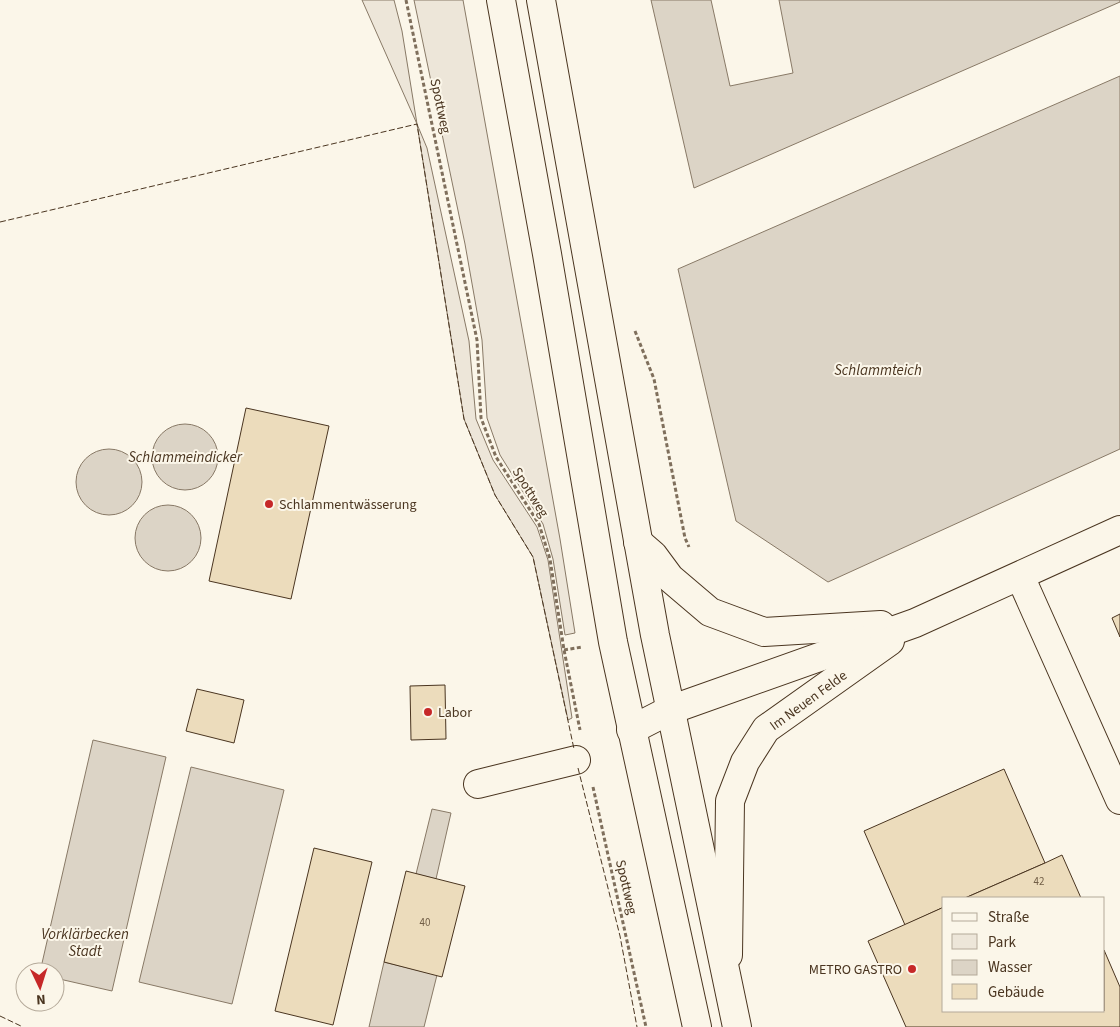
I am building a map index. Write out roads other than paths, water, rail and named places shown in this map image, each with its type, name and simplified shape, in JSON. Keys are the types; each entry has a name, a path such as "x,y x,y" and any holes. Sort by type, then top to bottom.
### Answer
{"main road":[{"path":"501,0 547,254 613,642 697,1027"},
{"path":"541,0 670,710 737,1027"},
{"name":"Im Neuen Felde","path":"631,730 670,710 915,623 1120,530"},
{"name":"Im Neuen Felde","path":"638,542 653,555 670,578 710,612 764,632 915,623"},
{"path":"1020,576 1120,800"},
{"name":"Im Neuen Felde","path":"728,982 730,801 745,762 766,729 915,623"},
{"path":"478,784 579,748"}],"water":[{"path":"651,0 711,0 730,86 793,73 779,0 1120,0 1120,2 694,188"},
{"name":"Schlammteich","path":"1120,76 1120,449 828,582 736,521 678,269"},
{"name":"Schlammeindicker","path":"185,424 198,427 208,434 215,444 218,457 215,470 208,480 198,487 185,490 172,487 162,480 155,470 152,457 155,444 162,434 172,427"},
{"path":"109,449 122,452 132,459 139,469 142,482 139,495 132,505 122,512 109,515 96,512 86,505 79,495 76,482 79,469 86,459 96,452"},
{"name":"Schlammeindicker","path":"168,505 181,508 191,515 198,525 201,538 198,551 191,561 181,568 168,571 155,568 145,561 138,551 135,538 138,525 145,515 155,508"},
{"name":"Vorklärbecken Stadt","path":"93,740 166,757 112,991 65,980 65,962 42,962"},
{"path":"191,767 284,790 232,1004 139,982"},
{"path":"432,809 451,813 436,879 416,874"},
{"path":"384,962 437,975 424,1027 369,1027"}],"place":[{"name":"Schlammentwässerung","path":"269,504"},
{"name":"Labor","path":"428,712"},
{"name":"METRO GASTRO","path":"912,969"}]}
